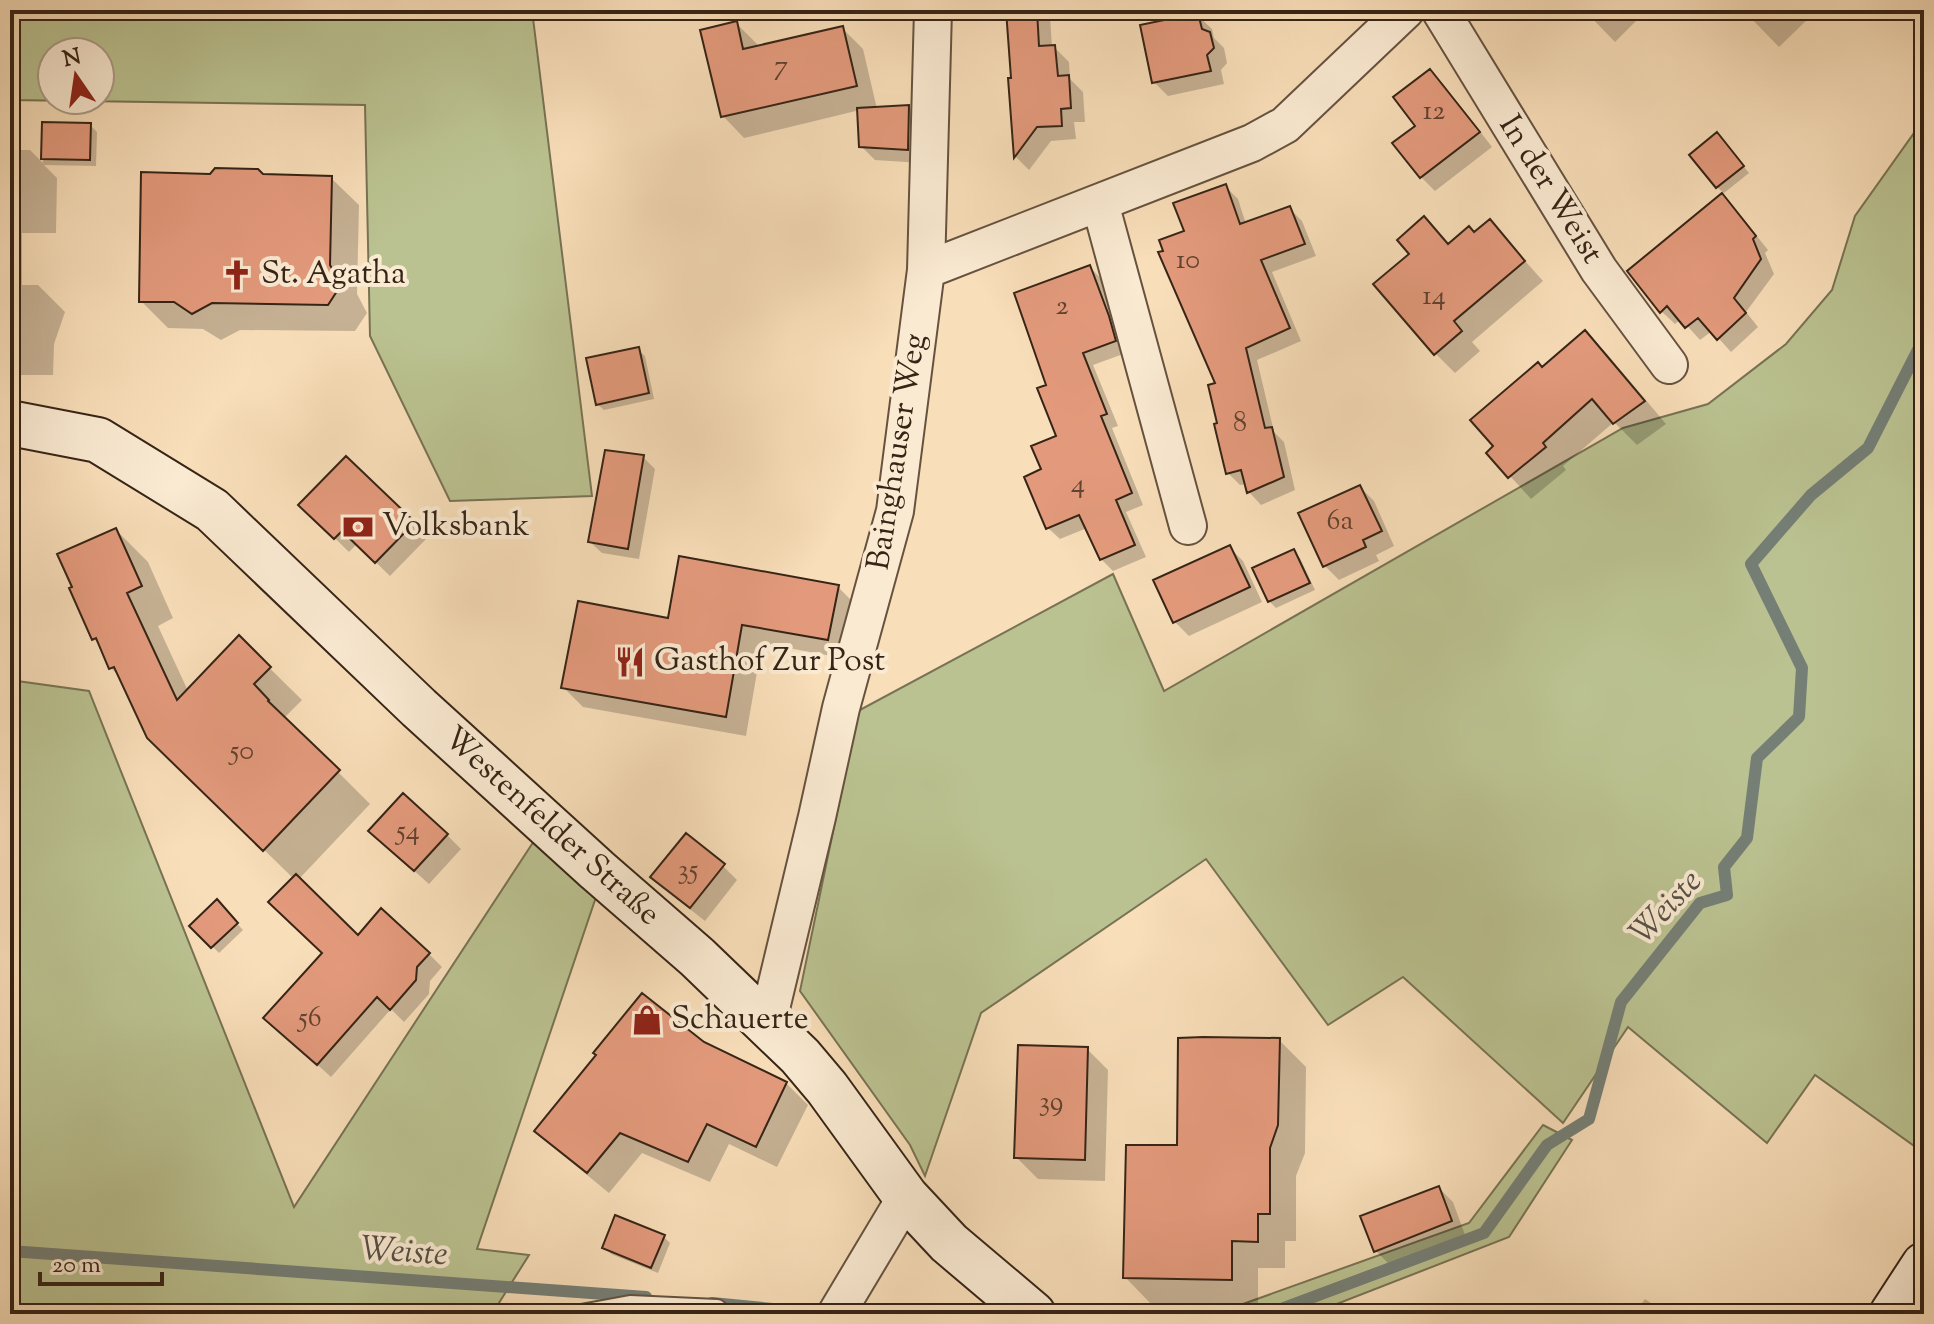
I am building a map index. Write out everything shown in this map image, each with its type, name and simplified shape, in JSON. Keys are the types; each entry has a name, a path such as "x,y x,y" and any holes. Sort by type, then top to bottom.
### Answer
{"main road":[{"name":"Westenfelder Straße","path":"10,423 98,440 212,510 419,708 697,957 800,1056 906,1197 949,1243 1033,1314"},
{"path":"1892,1314 1924,1265"}],"street":[{"name":"Bainghauser Weg","path":"767,1025 841,708 895,511 926,270 933,10"},
{"path":"926,270 1252,143 1285,125 1406,10"},
{"name":"In der Weist","path":"1440,10 1599,270 1669,365"},
{"path":"1100,203 1188,526"},
{"path":"836,1314 906,1197"}],"lane":[{"path":"581,1314 630,1305 717,1309 723,1314"}],"green space":[{"path":"10,10 532,10 592,496 450,501 370,336 365,105 116,101 116,36 36,36 36,100 10,100"},
{"path":"1924,119 1924,1153 1815,1075 1767,1143 1628,1027 1563,1123 1403,977 1328,1025 1206,859 981,1013 925,1176 910,1145 800,991 858,711 1113,574 1164,691 1623,428 1708,404 1786,344 1832,290 1855,216"},
{"path":"10,680 89,691 294,1207 534,841 596,897 477,1249 529,1255 492,1314 10,1314"},
{"path":"1543,1125 1572,1140 1509,1237 1311,1314 1215,1314 1469,1223"}],"building":[{"path":"1006,10 1037,10 1039,46 1055,45 1058,76 1069,75 1071,108 1061,109 1062,126 1037,127 1014,158 1008,78 1011,78"},
{"path":"1198,13 1202,29 1210,32 1214,48 1207,55 1211,71 1152,83 1140,25"},
{"path":"737,21 743,49 843,26 857,86 721,117 700,30"},
{"path":"1430,69 1480,132 1420,178 1392,143 1415,126 1393,97"},
{"path":"909,105 908,150 859,147 857,108"},
{"path":"42,122 91,123 90,160 41,159"},
{"path":"1717,132 1744,166 1716,188 1689,155"},
{"name":"St. Agatha","path":"215,168 258,169 263,174 332,176 330,265 341,285 328,305 212,303 192,314 174,302 139,302 141,172 210,174"},
{"path":"1226,184 1240,224 1290,206 1305,244 1261,260 1290,328 1246,348 1265,428 1272,427 1284,477 1247,493 1241,470 1226,474 1208,385 1215,383 1158,252 1163,251 1159,240 1184,231 1173,203"},
{"path":"1722,193 1756,236 1753,239 1761,259 1734,298 1746,313 1717,340 1698,318 1685,328 1667,306 1660,313 1627,271"},
{"path":"1424,216 1448,244 1469,226 1474,232 1490,219 1525,261 1454,321 1462,331 1434,355 1373,284 1409,254 1397,240"},
{"path":"1090,265 1116,341 1083,353 1107,414 1101,416 1132,493 1116,500 1135,545 1100,560 1079,515 1046,529 1024,477 1041,469 1031,446 1056,436 1037,388 1046,385 1014,293"},
{"path":"1585,330 1645,401 1613,424 1592,399 1543,443 1546,447 1508,478 1486,453 1493,446 1470,420 1538,362 1542,367"},
{"path":"639,347 649,393 596,405 586,358"},
{"path":"605,450 644,455 628,549 588,542"},
{"path":"346,456 415,522 375,563 342,531 334,539 298,505"},
{"path":"1360,485 1382,531 1363,540 1366,547 1323,567 1298,513"},
{"path":"116,528 142,586 127,593 177,700 239,635 271,667 254,684 340,770 263,851 147,738 114,667 109,669 96,638 92,640 57,554"},
{"path":"1230,545 1250,587 1173,623 1153,580"},
{"path":"1294,549 1310,583 1268,602 1252,568"},
{"path":"679,556 839,585 828,640 742,625 726,717 561,688 578,601 668,618"},
{"path":"403,793 448,834 414,871 368,831"},
{"path":"686,833 725,864 690,908 650,877"},
{"path":"296,874 358,935 381,908 430,953 417,967 416,980 390,1010 377,997 317,1065 263,1018 322,953 268,902"},
{"path":"217,899 238,923 211,948 189,926"},
{"path":"642,993 704,1042 787,1082 756,1147 707,1124 688,1162 620,1133 587,1173 534,1131"},
{"path":"1178,1038 1280,1038 1278,1125 1270,1148 1270,1214 1258,1214 1258,1242 1232,1241 1232,1280 1123,1278 1126,1145 1177,1145"},
{"path":"1018,1045 1088,1047 1085,1160 1014,1158"},
{"path":"1439,1186 1452,1221 1374,1252 1360,1216"},
{"path":"615,1215 665,1235 651,1268 602,1248"}],"waterway":[{"name":"Weiste","path":"1268,1314 1484,1233 1547,1145 1589,1119 1621,1002 1700,903 1727,895 1724,867 1747,838 1757,758 1799,717 1802,668 1751,564 1811,495 1868,448 1924,338"},
{"name":"Weiste","path":"10,1251 646,1297"},
{"name":"Weiste","path":"712,1303 793,1311"}],"place":[{"name":"St. Agatha","path":"237,275"},
{"name":"Volksbank","path":"358,527"},
{"name":"Gasthof Zur Post","path":"630,662"},
{"name":"Schauerte","path":"647,1020"}]}
